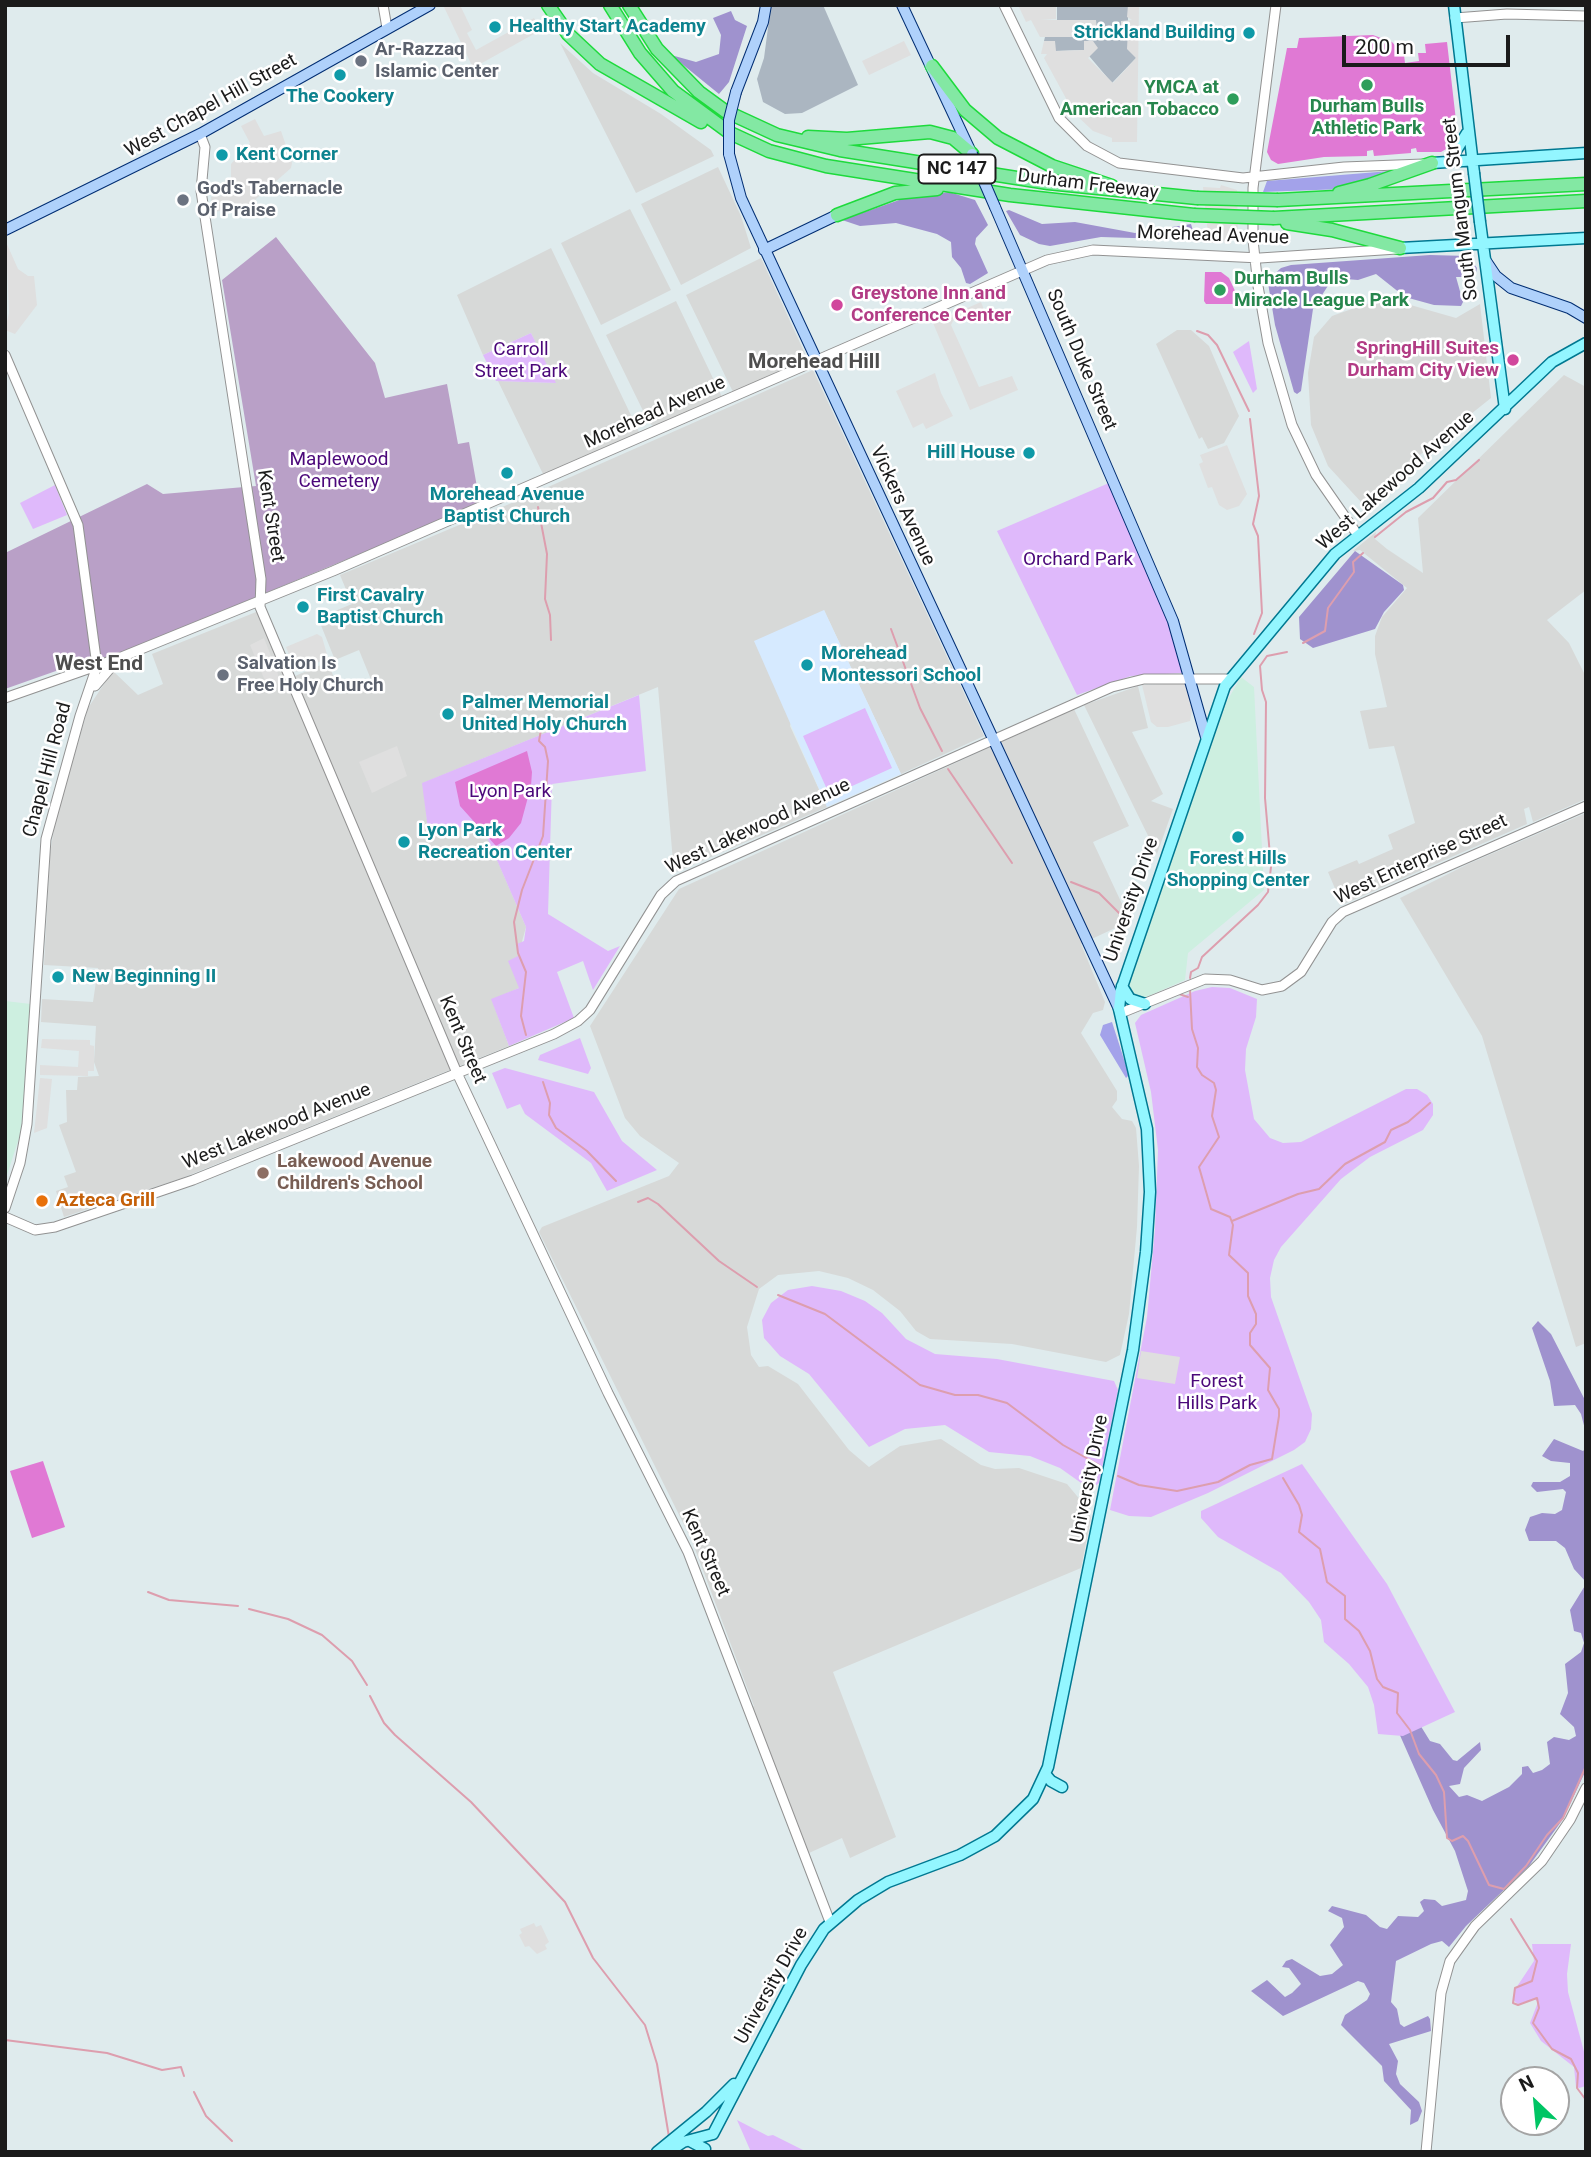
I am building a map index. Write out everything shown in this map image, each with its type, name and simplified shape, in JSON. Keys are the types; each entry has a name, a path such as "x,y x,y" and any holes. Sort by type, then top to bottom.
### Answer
{"highway":[{"path":"548,5 568,34 600,64 710,128 730,133"},
{"name":"Durham Freeway","path":"610,5 631,41 660,77 690,106 730,133 769,151 811,163 1010,195 1194,215 1273,218 1586,201"},
{"name":"Durham Freeway","path":"629,5 657,49 684,80 725,111 763,130 840,150 1069,186 1197,198 1308,200 1586,184"},
{"path":"932,66 971,117 1011,146 1065,171 1154,195"},
{"path":"763,130 818,139 941,133 957,140 972,154"},
{"path":"1308,200 1370,186 1432,163"},
{"path":"837,215 881,197 916,189 1010,195"},
{"path":"1273,218 1287,224 1332,230 1400,248"}],"main road":[{"name":"West Chapel Hill Street","path":"5,230 201,134 430,5"},
{"name":"Vickers Avenue","path":"766,5 757,40 736,92 729,120 729,154 737,190 1120,1011"},
{"name":"South Duke Street","path":"902,5 1024,270 1159,587 1179,636 1206,737"},
{"name":"South Mangum Street","path":"1454,5 1505,409"},
{"path":"1449,162 1459,151 1469,131"},
{"path":"1432,163 1586,153"},
{"path":"764,250 837,215"},
{"name":"Morehead Avenue","path":"1400,248 1586,238"},
{"path":"1484,258 1496,276 1511,288 1569,308 1586,318"},
{"name":"West Lakewood Avenue","path":"1229,679 1328,561 1357,534 1419,488 1552,362 1586,343"},
{"name":"University Drive","path":"713,2134 806,1956 830,1922 858,1900 895,1878 988,1841 1029,1804 1045,1774 1106,1491 1133,1350 1144,1272 1150,1192 1147,1139 1136,1072 1120,1011 1122,986 1206,737 1229,679"},
{"path":"1122,986 1130,999 1144,1004"},
{"path":"1045,1774 1062,1787"},
{"path":"657,2152 715,2104 747,2068"},
{"path":"679,2135 700,2129 713,2134"},
{"path":"668,2152 713,2134"},
{"path":"690,2141 705,2150"}],"street":[{"path":"383,5 387,27"},
{"path":"1004,5 1053,108 1065,126 1087,146 1108,159 1150,169 1255,177 1344,167 1432,163"},
{"path":"1276,5 1252,213 1255,257 1268,343 1292,425 1316,475 1357,534"},
{"path":"1455,19 1507,14 1586,16"},
{"name":"Kent Street","path":"201,134 205,147 201,191 261,579 259,602 457,1073 608,1393 685,1545 830,1922"},
{"name":"Morehead Avenue","path":"5,698 119,658 259,602 1060,256 1093,250 1255,257 1400,248"},
{"name":"Chapel Hill Road","path":"5,355 78,525 97,666 46,839 27,1124 20,1163 5,1208"},
{"path":"87,695 119,658"},
{"name":"West Lakewood Avenue","path":"5,1217 31,1230 55,1227 193,1180 554,1034 578,1021 596,1000 660,895 672,884 1120,684 1143,679 1229,679"},
{"name":"West Enterprise Street","path":"1144,1004 1205,979 1230,980 1262,990 1282,986 1296,976 1332,922 1343,912 1586,806"},
{"path":"1120,1011 1144,1004"},
{"path":"1426,2152 1441,1993 1449,1962 1475,1926 1542,1861 1570,1820 1586,1788"},
{"name":"University Drive","path":"705,2150 713,2134"}],"shaded area":[{"path":"460,5 472,30 467,33 476,50 534,18 541,30 473,68 444,7"},
{"path":"771,5 823,5 858,85 802,113 785,114 763,102 757,79 764,58"},
{"path":"1018,5 1056,5 1056,19 1041,20 1096,20 1097,37 1040,37 1031,20 1026,22"},
{"path":"1057,5 1128,5 1128,21 1121,21 1122,29 1128,28 1136,58 1112,83 1084,50 1055,51 1055,41 1044,41 1045,37 1097,37 1096,21 1057,20"},
{"path":"1128,5 1139,5 1137,142 1112,142 1112,138 1093,131 1074,113 1044,58 1047,54 1041,54 1044,41 1055,41 1056,51 1084,50 1084,41 1093,41 1098,48 1088,58 1113,83 1136,58 1127,49 1128,29 1121,29 1121,21 1132,20 1127,17"},
{"path":"731,11 735,20 747,26 729,82 719,94 671,55 696,62 719,54 721,35 713,18"},
{"path":"904,41 911,55 869,75 862,61"},
{"path":"560,43 593,73 661,114 711,150 714,156 636,193"},
{"path":"255,119 264,136 281,131 292,163 291,168 247,207 213,212 211,197 231,194 231,164 250,143 241,126"},
{"path":"718,167 741,216 751,248 681,285 641,204"},
{"path":"1402,170 1343,189 1263,192 1267,181"},
{"path":"1221,185 1237,190 1238,236 1231,238 1231,244 1224,243 1223,239 1218,239 1218,243 1209,243 1203,187 1220,188"},
{"path":"949,192 975,200 988,225 976,238 975,244 988,273 970,284 966,283 961,268 952,257 951,242 937,234 896,223 860,226 842,220 905,198"},
{"path":"630,209 671,290 601,325 561,243"},
{"path":"1006,211 1042,224 1075,222 1135,233 1191,224 1194,234 1165,239 1101,237 1050,246 1020,235"},
{"path":"6,242 18,269 28,276 34,276 37,305 15,334 5,330 9,313"},
{"path":"551,248 639,432 543,474 498,381 555,383 531,333 483,355 457,295"},
{"path":"1430,255 1468,256 1477,268 1475,277 1456,277 1463,302 1461,306 1434,305 1405,297 1376,274 1358,280 1333,278 1313,309 1301,391 1297,394 1294,392 1275,325 1268,283 1270,278 1281,268 1291,265"},
{"path":"761,258 807,358 733,392 686,295"},
{"path":"1393,300 1456,318 1480,304 1491,398 1361,502 1328,466 1311,425 1308,373 1314,337 1332,316 1366,304"},
{"path":"676,301 722,397 653,426 649,423 606,335"},
{"path":"981,302 985,312 962,322 954,319 951,325 979,387 1012,376 1018,390 970,410 933,323"},
{"path":"1177,330 1191,330 1209,346 1239,416 1224,443 1208,449 1202,437 1199,439 1156,344"},
{"path":"813,370 984,736 901,774 824,610 790,726 827,807 674,873 658,687 423,783 429,837 480,820 526,927 518,956 519,988 492,1000 509,1046 182,1178 64,1217 56,1191 68,1187 64,1176 76,1172 59,1125 67,1122 66,1090 77,1090 78,1077 99,1076 94,1062 96,1026 41,1022 42,999 93,1002 98,968 44,965 50,854 55,823 88,708 108,678 114,672 138,695 163,684 152,654 266,608 295,676 328,662 340,694 372,682 359,650 335,660 318,618 352,604 340,575 514,502"},
{"path":"935,373 941,393 953,416 926,429 923,423 913,428 896,391"},
{"path":"1564,375 1586,387 1586,590 1547,620 1569,643 1586,677 1586,799 1533,822 1529,807 1524,809 1527,824 1342,905 1328,872 1357,860 1359,864 1393,849 1388,835 1415,823 1394,746 1369,749 1360,711 1387,707 1375,654 1375,636 1382,617 1407,588 1360,550 1353,551 1376,532 1375,539 1423,573 1418,518"},
{"path":"1227,445 1247,494 1239,506 1227,510 1219,505 1212,487 1208,488 1199,464 1203,462 1200,455"},
{"path":"1355,551 1403,585 1404,590 1384,612 1375,629 1313,648 1300,639 1299,617"},
{"path":"824,610 901,774 827,807 754,641"},
{"path":"317,634 322,637 328,658 296,672 286,647"},
{"path":"264,638 281,682 268,688 250,645"},
{"name":"Forest Hills Shopping Center","path":"1241,677 1254,687 1264,890 1188,953 1185,980 1144,998 1134,999 1128,983 1227,701"},
{"path":"1187,683 1192,710 1190,721 1157,727 1151,722 1142,685"},
{"path":"1138,686 1148,728 1132,732 1163,794 1151,801 1173,809 1157,854 1084,705"},
{"path":"1074,709 1129,826 1093,842 1130,921 1081,944 1105,1002 1103,1010 1093,1013 1081,1033 1117,1091 1117,1100 1112,1107 1122,1119 1132,1121 1136,1128 1139,1166 1137,1227 1129,1314 1120,1355 1106,1362 1012,1344 930,1339 916,1331 900,1311 873,1290 848,1278 819,1271 778,1275 759,1289 747,1327 751,1355 759,1367 768,1366 798,1384 849,1450 869,1467 900,1446 941,1439 981,1465 995,1469 1019,1468 1067,1484 1087,1508 1091,1518 1081,1568 833,1672 896,1837 850,1858 842,1838 809,1853 751,1708 754,1706 692,1541 539,1232 542,1227 669,1176 679,1163 640,1136 625,1118 590,1026 679,889"},
{"path":"397,746 407,776 372,793 359,762"},
{"path":"1586,813 1586,1343 1576,1347 1482,1036 1400,898 1468,864"},
{"path":"5,1001 31,1004 21,1132 5,1181"},
{"path":"1112,1022 1129,1075 1126,1078 1100,1035 1103,1025"},
{"path":"42,1039 90,1040 90,1045 94,1046 94,1071 88,1071 88,1076 40,1075 40,1065 78,1067 79,1051 41,1048"},
{"path":"40,1078 52,1079 47,1128 34,1133"},
{"path":"1538,1321 1551,1334 1586,1402 1586,1433 1581,1414 1575,1405 1554,1406 1550,1381 1532,1328"},
{"path":"1141,1351 1180,1357 1175,1384 1137,1378"},
{"path":"1554,1439 1583,1451 1586,1448 1586,1582 1574,1569 1565,1548 1556,1541 1529,1541 1525,1530 1530,1517 1542,1513 1555,1514 1562,1510 1566,1492 1563,1489 1537,1492 1531,1486 1533,1482 1560,1482 1570,1476 1570,1463 1551,1461 1542,1456"},
{"path":"1586,1584 1586,1770 1563,1819 1529,1866 1466,1926 1449,1947 1442,1941 1396,1961 1391,2002 1397,2009 1400,2024 1404,2027 1428,2016 1430,2019 1431,2031 1389,2044 1398,2061 1396,2074 1400,2084 1419,2102 1422,2111 1418,2121 1410,2125 1411,2110 1384,2081 1382,2066 1341,2025 1345,2015 1367,2000 1370,1994 1364,1983 1358,1981 1283,2016 1251,1991 1267,1980 1285,1997 1292,1993 1301,1984 1289,1968 1282,1967 1286,1961 1292,1959 1320,1976 1332,1974 1343,1965 1330,1945 1344,1927 1342,1918 1328,1911 1332,1906 1366,1915 1380,1927 1387,1929 1398,1916 1418,1917 1424,1911 1420,1902 1424,1899 1435,1900 1442,1906 1466,1900 1468,1891 1455,1851 1433,1810 1391,1715 1417,1720 1430,1741 1440,1744 1453,1760 1457,1761 1480,1742 1481,1750 1464,1768 1460,1784 1449,1786 1459,1797 1467,1795 1482,1801 1509,1787 1522,1774 1522,1767 1528,1766 1533,1773 1542,1770 1550,1764 1547,1742 1554,1737 1569,1740 1576,1736 1574,1727 1560,1714 1568,1693 1565,1664 1581,1652 1584,1643 1581,1633 1574,1631 1570,1610"},
{"path":"534,1923 536,1927 541,1925 549,1942 545,1945 547,1949 537,1954 529,1946 525,1947 519,1935 522,1933 520,1929"}],"green space":[{"name":"Durham Bulls Athletic Park","path":"1373,35 1392,42 1404,55 1405,63 1419,61 1418,53 1426,53 1425,44 1447,42 1458,138 1455,144 1441,152 1417,152 1416,148 1411,149 1411,153 1374,156 1373,150 1367,151 1367,156 1324,157 1278,164 1271,160 1267,152 1287,48 1297,48 1299,38"},
{"name":"Maplewood Cemetery","path":"276,237 375,363 385,398 447,384 458,444 469,442 480,504 114,656 87,660 5,689 5,553 147,484 163,494 256,486 222,280"},
{"name":"Durham Bulls Miracle League Park","path":"1205,272 1221,272 1229,278 1236,293 1235,304 1206,304"},
{"name":"Carroll Street Park","path":"531,333 556,383 496,381 483,355"},
{"path":"1249,341 1257,389 1253,393 1233,352"},
{"name":"Orchard Park","path":"1109,483 1167,616 1183,673 1131,676 1077,695 997,531"},
{"path":"55,485 67,515 33,529 20,503"},
{"name":"Lyon Park","path":"639,695 646,771 552,784 548,914 608,951 620,946 593,990 583,961 557,972 574,1018 509,1046 491,999 519,988 508,961 518,956 517,944 524,941 526,927 480,821 429,837 422,783"},
{"path":"865,708 892,768 830,796 803,736"},
{"path":"527,751 532,772 531,786 521,823 509,838 496,846 460,806 455,782"},
{"name":"Forest Hills Park","path":"1212,987 1230,988 1257,999 1256,1017 1246,1049 1245,1070 1254,1119 1270,1138 1283,1143 1301,1142 1406,1089 1417,1089 1427,1095 1433,1104 1433,1115 1423,1130 1370,1157 1341,1179 1281,1247 1274,1260 1270,1278 1271,1297 1312,1414 1311,1429 1305,1442 1208,1493 1151,1517 1129,1516 1110,1510 1147,1317 1155,1229 1158,1150 1151,1092 1135,1023 1141,1015 1195,991"},
{"path":"580,1038 591,1068 588,1074 538,1060 540,1055"},
{"path":"505,1068 594,1092 622,1141 657,1170 607,1191 591,1163 525,1114 520,1104 507,1109 492,1073"},
{"path":"812,1286 841,1291 865,1301 882,1313 906,1339 935,1354 997,1359 1114,1381 1118,1390 1099,1483 1094,1487 1084,1485 1060,1468 1030,1456 989,1452 945,1425 905,1429 869,1447 809,1374 780,1356 764,1338 762,1320 771,1303 788,1290"},
{"path":"43,1461 65,1527 32,1538 10,1471"},
{"path":"1302,1464 1387,1584 1455,1712 1403,1736 1378,1734 1374,1705 1368,1687 1349,1664 1324,1642 1321,1620 1309,1602 1281,1573 1218,1537 1201,1518 1201,1511"},
{"path":"1532,1944 1571,1944 1567,1974 1568,1992 1586,2059 1586,2086 1576,2087 1574,2067 1541,2041 1530,2023 1538,2002 1534,1999 1518,2004 1514,2001 1514,1991 1534,1961"},
{"path":"737,2120 768,2136 773,2135 807,2152 751,2152"}],"waterway":[{"path":"1197,331 1208,335 1217,345 1249,411"},
{"path":"1250,419 1259,496 1253,524 1258,536 1262,613 1254,634"},
{"path":"1375,537 1406,512 1433,498 1447,482 1456,480 1479,460"},
{"path":"538,507 547,554 545,599 550,615 551,640"},
{"path":"1303,643 1325,631 1328,608 1354,572 1353,562 1363,553"},
{"path":"891,629 920,708 942,751"},
{"path":"1190,978 1191,972 1198,968 1202,957 1258,905 1268,892 1271,867 1265,798 1266,702 1260,666 1267,656 1287,652"},
{"path":"526,1035 521,1016 526,972 518,953 514,922 522,890 543,836 548,761 545,747 539,741 542,724"},
{"path":"948,769 1012,863"},
{"path":"1071,882 1099,893 1126,920"},
{"path":"1118,1476 1139,1485 1177,1491 1218,1482 1250,1465 1272,1459 1279,1416 1279,1409 1268,1390 1270,1368 1250,1345 1250,1333 1256,1324 1256,1314 1248,1296 1248,1273 1229,1255 1233,1225 1230,1217 1211,1209 1199,1167 1219,1137 1212,1116 1216,1090 1214,1083 1202,1075 1197,1067 1198,1048 1192,1029 1190,990"},
{"path":"1179,994 1188,997"},
{"path":"543,1082 550,1103 549,1115 556,1128 587,1151 616,1181"},
{"path":"1232,1221 1298,1194 1319,1189 1345,1164 1385,1142 1391,1130 1408,1122 1430,1103"},
{"path":"638,1202 648,1198 658,1204 719,1261 757,1287"},
{"path":"778,1295 825,1314 920,1385 955,1395 978,1395 1007,1403 1063,1445 1099,1465"},
{"path":"1283,1478 1302,1515 1299,1532 1320,1549 1327,1582 1345,1596 1345,1619 1359,1631 1370,1651 1377,1679 1383,1687 1398,1693 1397,1713 1410,1730 1419,1754 1436,1775 1444,1792 1447,1838 1452,1841 1463,1836 1468,1841 1489,1885 1504,1889 1526,1866 1547,1835 1563,1818 1586,1766"},
{"path":"148,1592 169,1600 238,1606"},
{"path":"249,1609 288,1619 322,1635 352,1661 367,1685"},
{"path":"370,1696 384,1723 395,1735 471,1802 565,1902 593,1958 645,2025 657,2064 669,2137"},
{"path":"1511,1919 1537,1961 1532,1981 1515,1988 1513,2003 1518,2005 1537,1998 1539,2008 1533,2023 1552,2049 1571,2059 1578,2073 1577,2088 1586,2100"},
{"path":"5,2040 107,2053 162,2070 181,2067 184,2076"},
{"path":"194,2092 206,2116 232,2141"}],"place":[{"name":"Healthy Start Academy","path":"495,27"},
{"name":"Strickland Building","path":"1249,33"},
{"name":"Ar-Razzaq Islamic Center","path":"361,61"},
{"name":"The Cookery","path":"340,75"},
{"name":"Durham Bulls Athletic Park","path":"1367,85"},
{"name":"YMCA at American Tobacco","path":"1233,99"},
{"name":"Kent Corner","path":"222,155"},
{"name":"God's Tabernacle Of Praise","path":"183,200"},
{"name":"Durham Bulls Miracle League Park","path":"1220,290"},
{"name":"Greystone Inn and Conference Center","path":"837,305"},
{"name":"SpringHill Suites Durham City View","path":"1513,360"},
{"name":"Hill House","path":"1029,453"},
{"name":"Morehead Avenue Baptist Church","path":"507,473"},
{"name":"First Cavalry Baptist Church","path":"303,607"},
{"name":"Morehead Montessori School","path":"807,665"},
{"name":"Salvation Is Free Holy Church","path":"223,675"},
{"name":"Palmer Memorial United Holy Church","path":"448,714"},
{"name":"Forest Hills Shopping Center","path":"1238,837"},
{"name":"Lyon Park Recreation Center","path":"404,842"},
{"name":"New Beginning II","path":"58,977"},
{"name":"Lakewood Avenue Children's School","path":"263,1173"},
{"name":"Azteca Grill","path":"42,1201"}],"district":[{"name":"Morehead Hill","path":"814,363"},
{"name":"West End","path":"99,665"}]}
